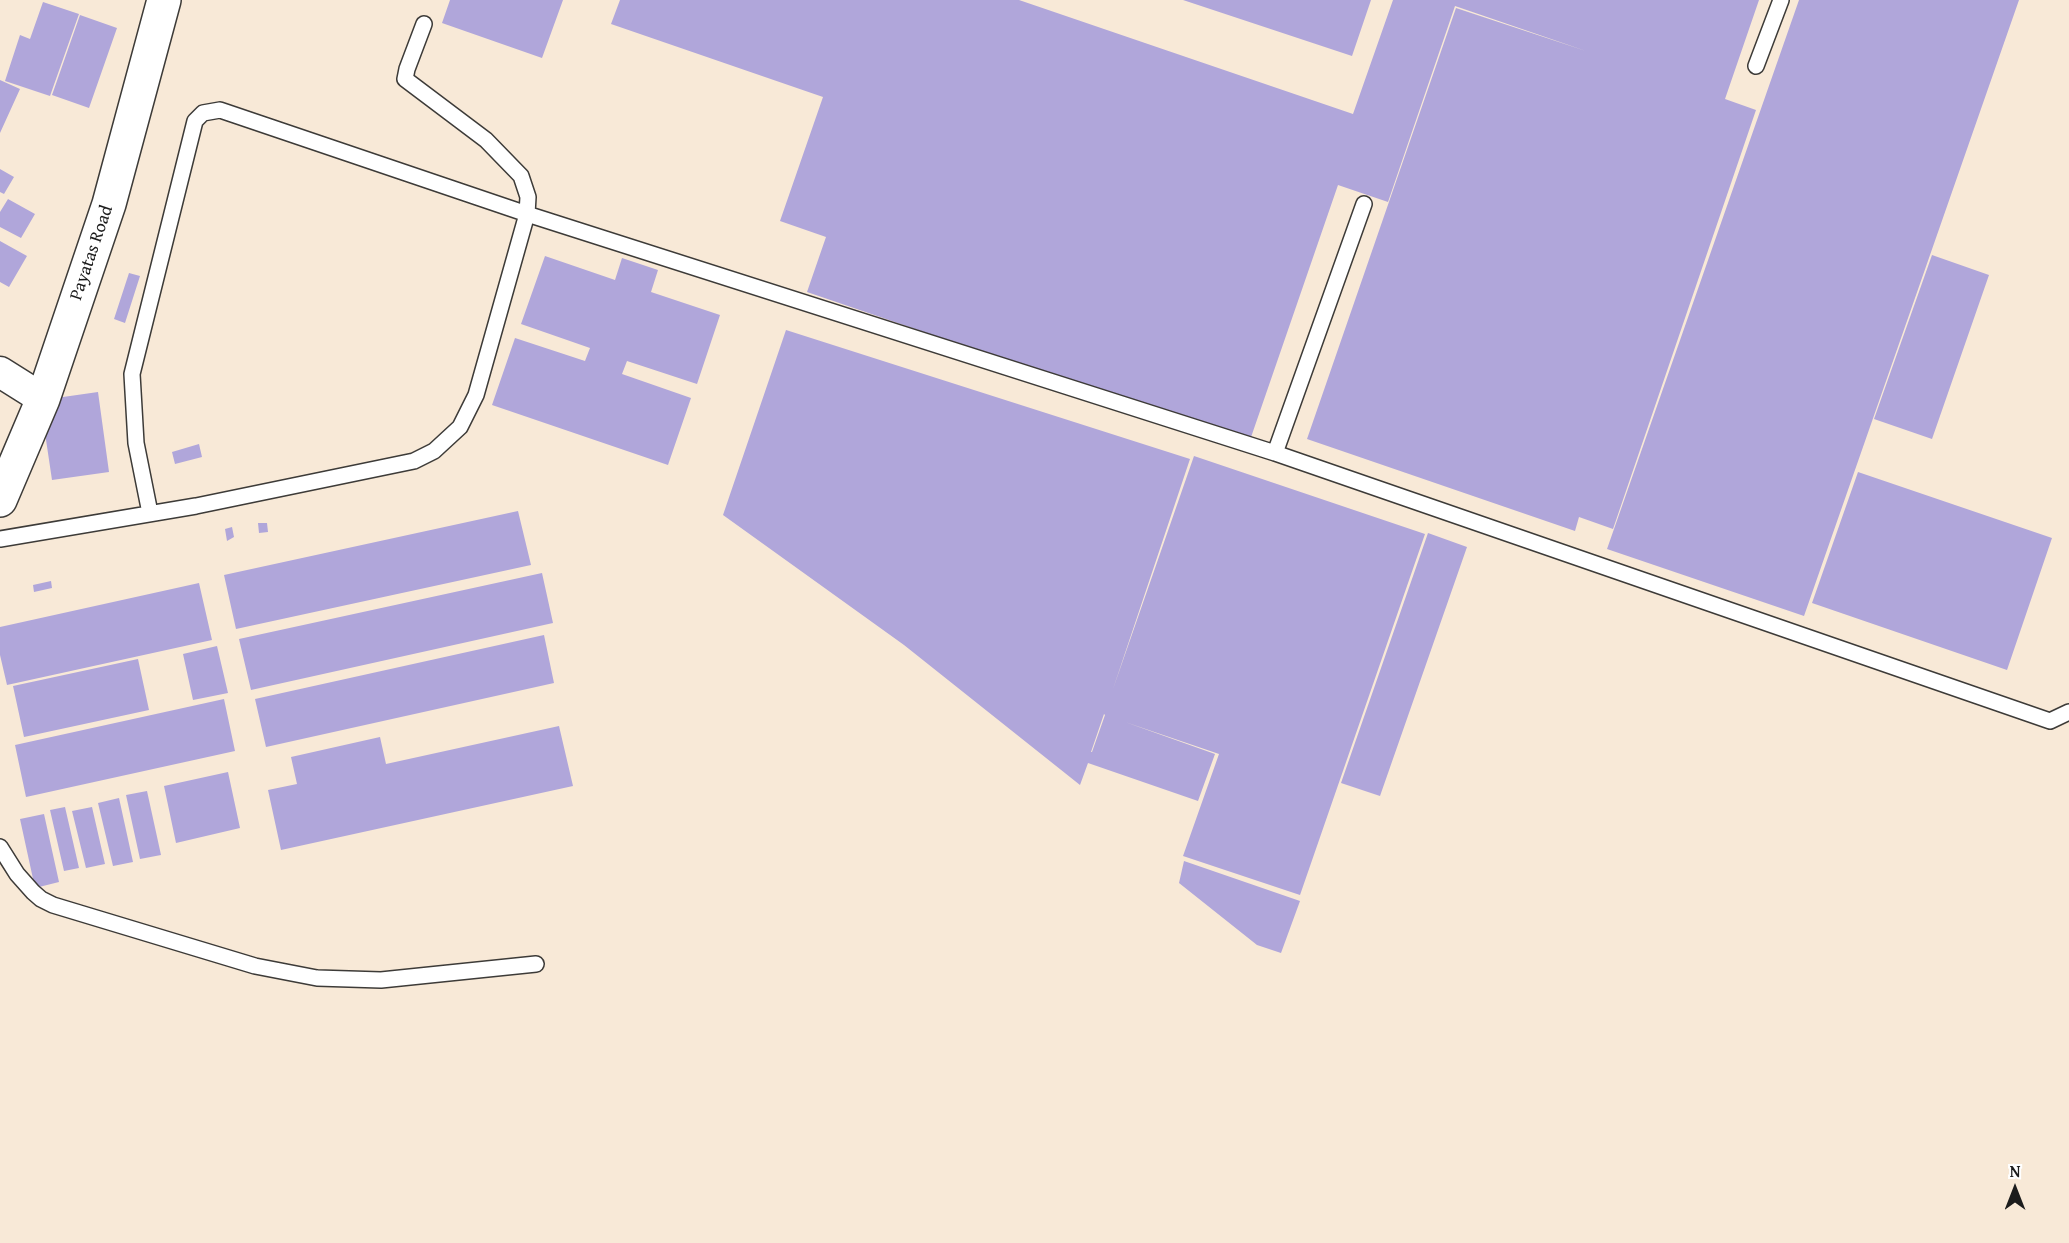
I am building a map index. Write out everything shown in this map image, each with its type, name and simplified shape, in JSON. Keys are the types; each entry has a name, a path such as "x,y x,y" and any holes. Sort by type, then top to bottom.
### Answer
{"main road":[{"name":"Payatas Road","path":"0,500 43,399 109,204 164,0"}],"street":[{"path":"0,372 43,399"}],"lane":[{"path":"1756,66 1781,0"},
{"path":"0,539 196,506 414,461 434,451 460,427 476,395 527,214 528,197 520,177 486,140 405,80 424,24"},
{"path":"150,513 136,443 132,374 195,122 203,113 220,110 527,214 1275,453 2050,721 2069,712"},
{"path":"1275,453 1364,204"},
{"path":"0,847 17,874 33,892 47,902 255,966 317,978 381,980 536,964"}],"building":[{"path":"450,0 563,0 542,58 442,23"},
{"path":"620,0 1019,0 1353,114 1393,0 1759,0 1725,99 1756,110 1613,529 1579,517 1575,531 1307,439 1456,8 1586,51 1455,6 1388,202 1338,185 1249,443 807,292 826,237 780,221 823,97 611,24"},
{"path":"1183,0 1371,0 1352,56"},
{"path":"1799,0 2019,0 1804,616 1607,549"},
{"path":"43,2 79,14 50,96 5,81 20,35 30,39"},
{"path":"80,15 117,28 89,108 52,95"},
{"path":"0,80 20,89 0,133"},
{"path":"0,169 14,177 4,194 0,192"},
{"path":"8,199 35,214 21,238 0,227 0,212"},
{"path":"0,241 27,256 9,287 0,282"},
{"path":"1932,255 1989,275 1932,439 1874,419"},
{"path":"545,256 615,280 622,258 658,270 651,292 720,315 697,384 627,361 622,374 691,398 668,465 492,405 515,338 585,361 590,348 521,324"},
{"path":"129,273 140,276 125,323 114,319"},
{"path":"786,330 1190,459 1113,689 1194,456 1425,534 1300,895 1183,856 1219,754 1125,722 1215,754 1198,801 1088,763 1080,785 904,645 723,515","holes":["1104,714 1092,752 1091,752"]},
{"path":"98,392 109,472 52,480 45,433 56,398"},
{"path":"199,444 202,457 175,464 172,452"},
{"path":"1858,472 2052,538 2007,670 1812,603"},
{"path":"518,511 531,565 236,629 224,575"},
{"path":"258,523 267,523 268,532 259,533"},
{"path":"232,527 234,537 227,541 225,529"},
{"path":"1428,533 1467,547 1380,796 1341,783"},
{"path":"542,573 553,623 251,690 239,639"},
{"path":"51,581 52,588 34,592 33,585"},
{"path":"199,583 212,640 7,685 0,655 0,627"},
{"path":"544,635 554,683 266,747 255,699"},
{"path":"217,646 228,693 193,700 183,654"},
{"path":"138,659 149,710 24,737 13,686"},
{"path":"224,699 235,751 26,797 15,745"},
{"path":"559,726 573,786 281,850 268,790 297,784 291,757 380,737 386,764"},
{"path":"228,772 240,828 176,843 164,786"},
{"path":"147,791 161,855 140,859 126,795"},
{"path":"119,798 133,862 113,866 98,803"},
{"path":"65,807 79,868 64,871 50,810"},
{"path":"92,807 105,864 86,868 72,811"},
{"path":"44,814 59,882 35,888 20,819"},
{"path":"1184,861 1300,901 1281,953 1257,945 1179,883"}]}
